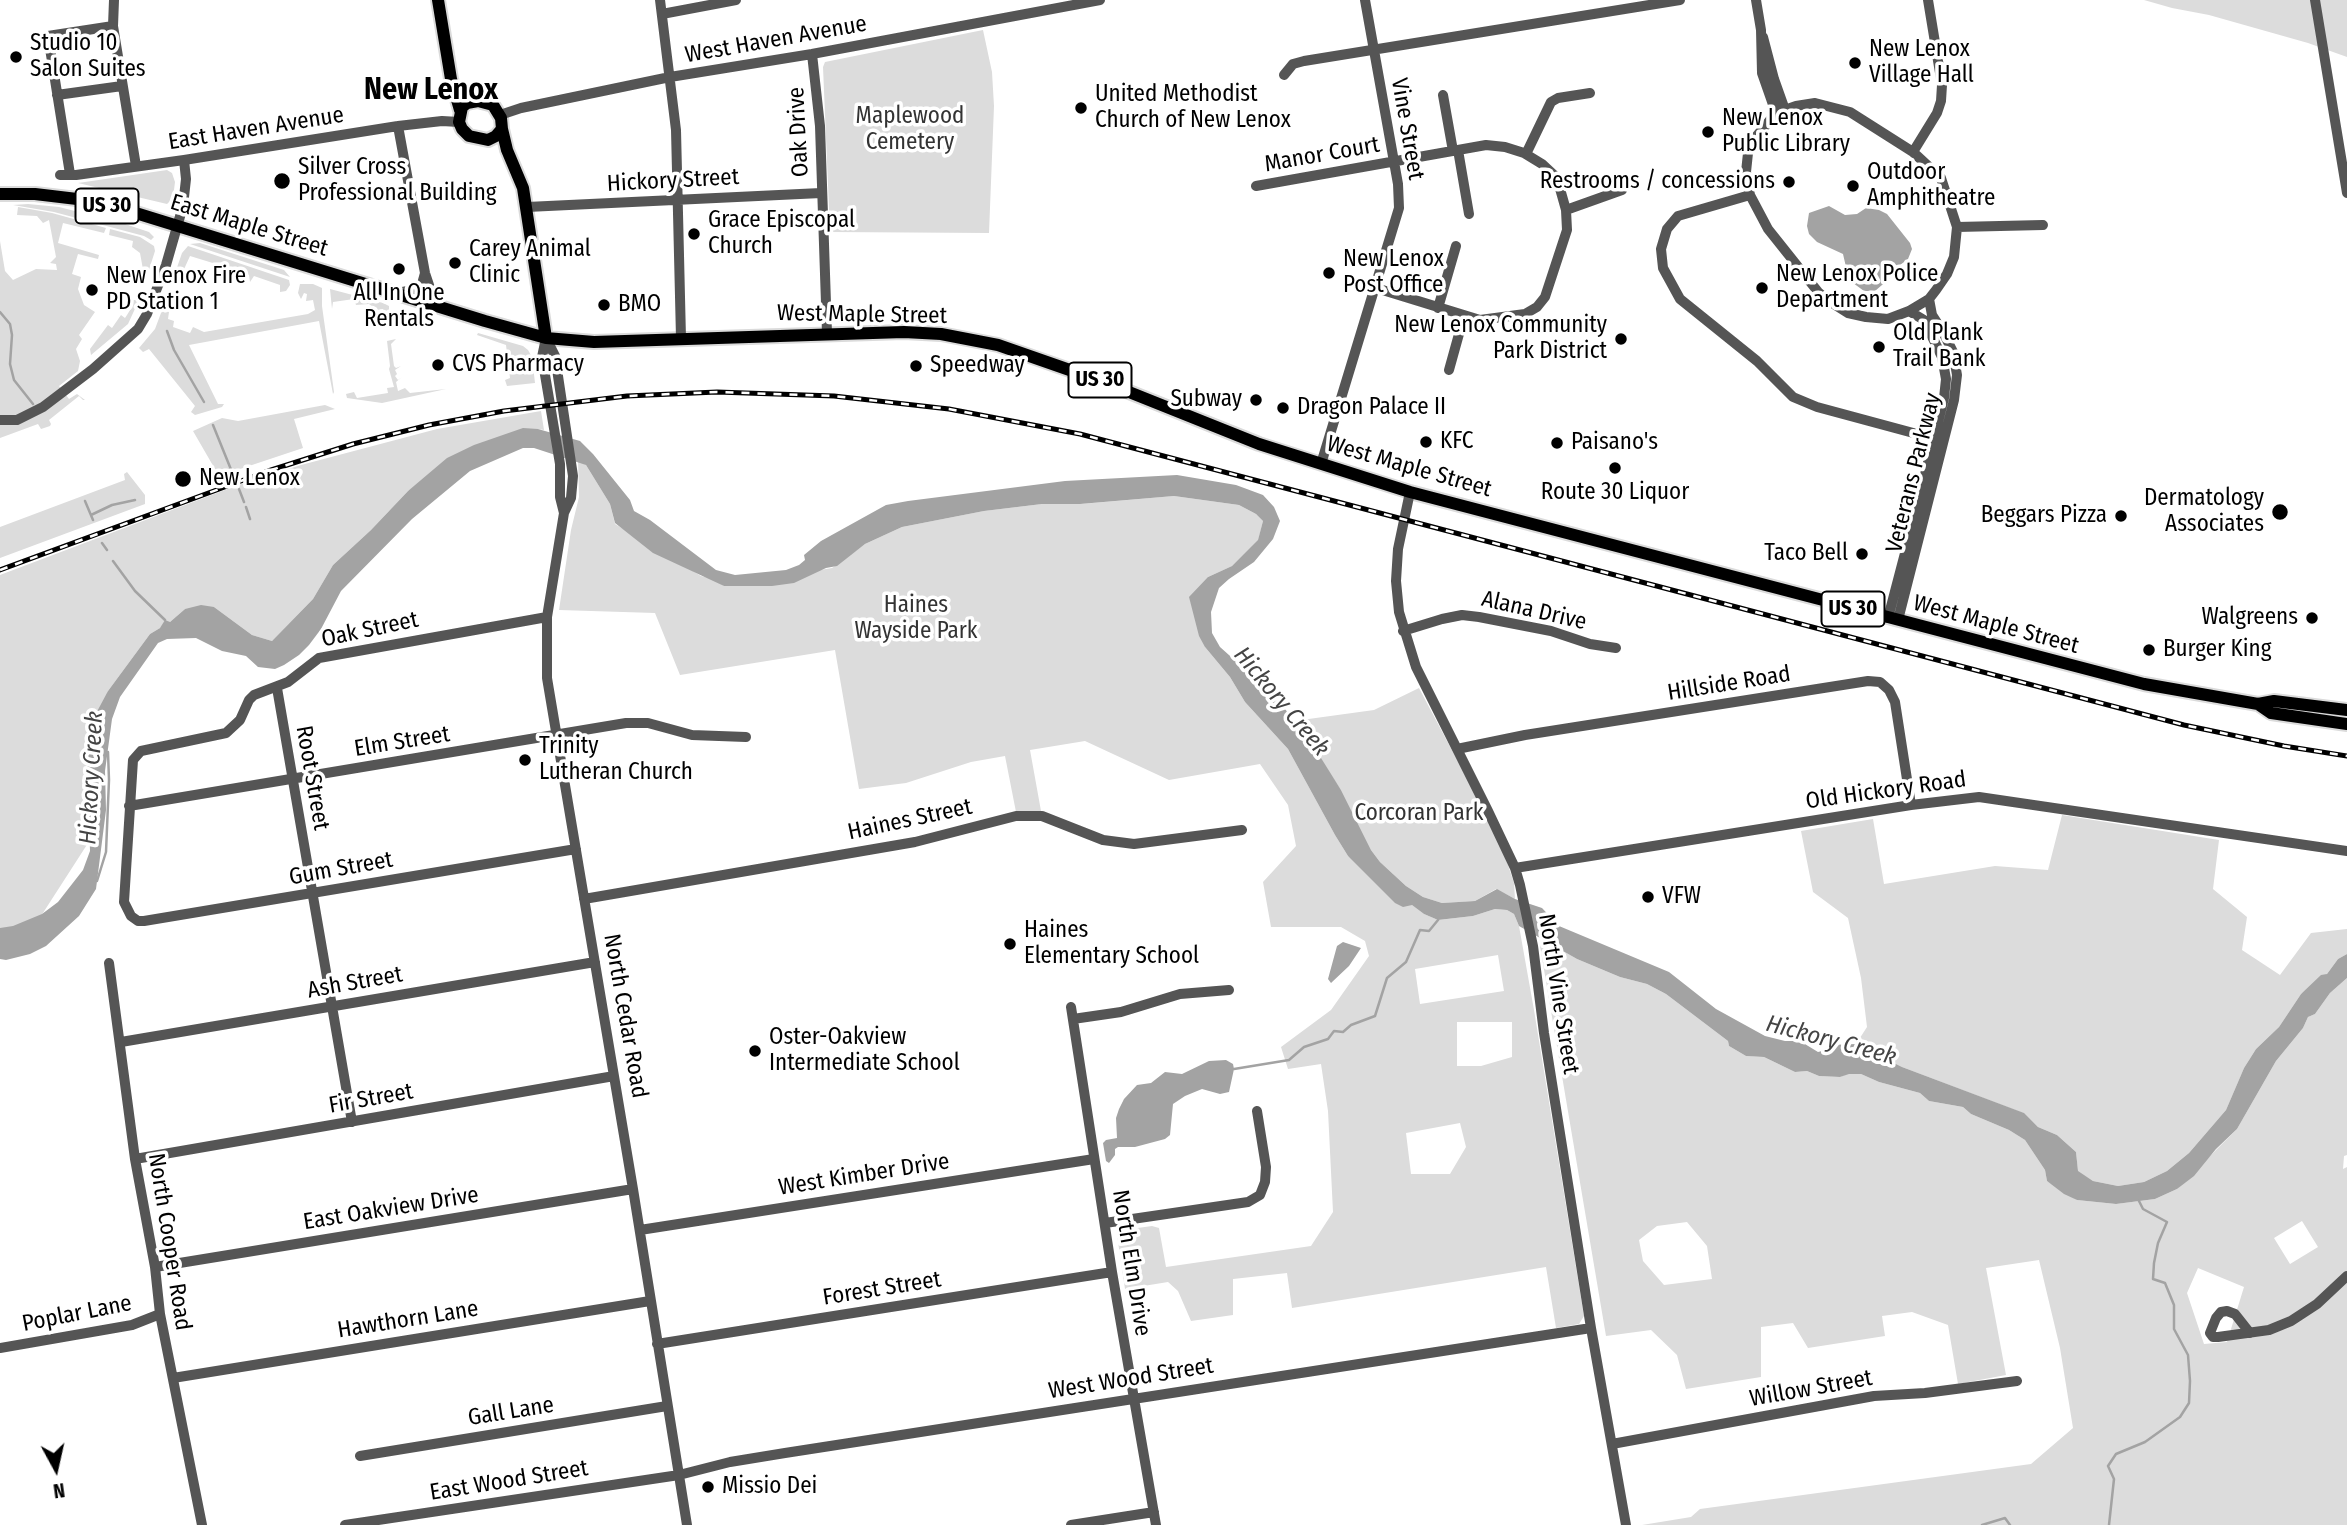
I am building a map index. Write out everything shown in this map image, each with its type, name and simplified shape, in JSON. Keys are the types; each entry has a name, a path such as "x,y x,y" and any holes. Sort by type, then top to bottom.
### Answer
{"main road":[{"path":"438,0 460,116 469,136 488,140 507,150"},
{"path":"454,88 473,102"},
{"path":"460,116 467,103 489,103 500,115 502,129 488,140"},
{"name":"North Cedar Road","path":"502,129 507,150 523,188 546,338"},
{"name":"East Maple Street","path":"0,194 35,194 77,199 126,210 399,294"},
{"name":"US 30","path":"399,294 546,338"},
{"name":"West Maple Street","path":"546,338 594,342 827,333 924,333 998,345 1104,382 1224,431 1410,492 2144,684 2258,704 2274,701 2347,710"},
{"name":"West Maple Street","path":"2258,704 2271,713 2347,724"}],"street":[{"path":"114,0 113,26 136,166"},
{"path":"660,0 676,130 681,338"},
{"path":"662,13 736,0"},
{"name":"West Haven Avenue","path":"500,115 521,108 670,78 1100,0"},
{"name":"Vine Street","path":"1321,464 1399,208 1398,184 1365,0"},
{"path":"1284,75 1293,64 1304,61 1680,0"},
{"path":"1756,0 1760,30 1780,112"},
{"path":"1913,152 1937,113 1942,93 1928,0"},
{"path":"2315,0 2347,193"},
{"path":"113,26 48,36 58,95 122,86"},
{"name":"Oak Drive","path":"812,54 820,126 827,333"},
{"path":"1525,154 1551,102 1558,98 1590,93"},
{"name":"East Haven Avenue","path":"58,95 65,174 184,159 442,121 460,116"},
{"path":"1443,95 1469,214"},
{"path":"1815,103 1850,112 1913,152 1941,178 1957,227 1954,257 1947,274 1929,299 1909,311 1888,318 1847,313 1819,293 1768,229 1750,195 1746,172 1748,153 1755,138 1780,112 1815,103"},
{"path":"398,126 425,273 432,294 441,307"},
{"path":"1376,289 1480,320 1525,314 1537,307 1545,297 1567,230 1566,210 1557,178 1542,164 1525,154 1505,147 1486,145 1394,161"},
{"path":"0,420 17,420 43,407 134,334 153,300 178,225 186,196 184,159"},
{"name":"Manor Court","path":"1256,186 1394,161"},
{"path":"1566,210 1622,190"},
{"name":"Hickory Street","path":"527,207 821,193"},
{"path":"1750,195 1678,216 1668,229 1661,249 1663,268 1680,299 1757,361 1793,397 1817,407 1938,439"},
{"path":"1957,227 2043,225"},
{"path":"1438,308 1456,246"},
{"path":"399,294 417,289 422,284 425,273"},
{"name":"Veterans Parkway","path":"1929,299 1933,316 1953,352 1957,375 1954,400 1938,439"},
{"name":"Veterans Parkway","path":"1893,619 1938,439 1946,379 1942,357 1924,320 1909,311"},
{"path":"1449,370 1464,316"},
{"name":"North Cedar Road","path":"546,338 542,357 561,475 564,513"},
{"name":"North Cedar Road","path":"546,338 555,356 573,476 571,498 564,513 547,617 545,659 687,1525"},
{"name":"North Vine Street","path":"1410,492 1396,565 1397,597 1404,631 1416,667 1515,868 1520,885 1533,946 1544,1033 1591,1328 1626,1525"},
{"name":"Alana Drive","path":"1404,631 1442,619 1471,616 1551,631 1590,644 1616,648"},
{"name":"Oak Street","path":"129,806 134,760 141,751 226,733 240,720 254,695 277,688 319,658 547,617"},
{"name":"Hillside Road","path":"1457,749 1525,735 1868,681 1880,682 1889,690 1895,702 1910,805"},
{"name":"Root Street","path":"277,688 352,1122"},
{"name":"Elm Street","path":"129,806 626,723 648,723 692,735 746,737"},
{"name":"Old Hickory Road","path":"1515,868 1910,805 1979,797 2347,851"},
{"name":"Gum Street","path":"129,806 124,902 131,916 138,921 576,849"},
{"name":"Haines Street","path":"584,899 915,842 1016,816 1042,816 1103,840 1135,844 1242,830"},
{"name":"Ash Street","path":"121,1042 595,962"},
{"name":"North Cooper Road","path":"109,963 135,1159 155,1267 160,1314 202,1525"},
{"path":"1073,1019 1121,1012 1180,994 1229,990"},
{"name":"North Elm Drive","path":"1071,1007 1112,1272 1156,1525"},
{"name":"Fir Street","path":"135,1159 614,1076"},
{"path":"1105,1223 1248,1202 1260,1195 1265,1182 1266,1167 1257,1111"},
{"name":"West Kimber Drive","path":"640,1230 1094,1159"},
{"name":"East Oakview Drive","path":"155,1267 633,1189"},
{"name":"Forest Street","path":"657,1344 1112,1272"},
{"path":"2250,1333 2269,1330 2291,1321 2318,1304 2347,1276"},
{"name":"Hawthorn Lane","path":"173,1378 650,1301"},
{"name":"Poplar Lane","path":"0,1348 132,1325 160,1314"},
{"name":"West Wood Street","path":"679,1475 730,1462 785,1453 1591,1328"},
{"name":"Willow Street","path":"1612,1444 1874,1396 1925,1393 2017,1381"},
{"name":"Gall Lane","path":"360,1456 667,1406"},
{"name":"East Wood Street","path":"345,1525 679,1475"},
{"path":"1071,1525 1154,1512"}],"green space":[{"path":"2144,0 2347,0 2347,57 2209,15"},
{"name":"Maplewood Cemetery","path":"983,30 992,72 994,106 989,233 830,232 823,67 825,62"},
{"path":"167,170 172,173 175,182 173,198 167,204 78,183"},
{"path":"13,205 59,207 122,223 149,232 154,237 151,240 54,212"},
{"path":"18,207 106,228 104,233 63,223 58,243 99,255 98,259 78,254 72,274 81,277 78,289 84,305 95,312 79,335 82,339 76,349 80,361 78,371 59,386 69,399 77,394 85,400 79,396 49,420 50,426 41,429 38,424 0,438 0,241 5,271 13,280 36,269 57,270 56,264 50,263 56,257 49,220 43,223 37,216 17,215"},
{"path":"110,229 140,237 154,246 155,251 147,276 144,275 140,253 132,247 133,241 109,235"},
{"path":"200,243 284,270 290,277 190,244"},
{"path":"188,246 289,280 290,285 286,291 280,292 280,285 254,276 250,282 249,275 220,265 216,271 216,264 190,256 180,278 177,278 175,283 172,282 182,253"},
{"path":"300,284 313,284 322,288 333,394 319,321 189,345 218,404 224,404 195,415 191,412 195,406 149,349 143,352 139,348 155,329 164,305 171,306 165,310 169,312 168,319 174,321 173,327 190,333 193,327 204,332 308,314 315,310 313,300 306,301 307,294 304,293 301,299 298,293"},
{"path":"330,289 383,303 389,306 389,315 385,322 380,323 378,319 384,318 383,309 376,310 369,304 356,305 354,299 333,302 332,309"},
{"path":"139,300 128,324 91,355 90,349 108,325 112,328 121,315 125,318 133,305 130,302"},
{"path":"478,333 523,346 528,350 532,357 535,383 507,386 505,380 510,378 506,345 477,335"},
{"path":"396,339 391,344 394,366 401,366 395,370 398,380 402,377 396,382 398,391 405,388 410,393 446,389 382,403 347,398 346,394 354,392 357,398 388,393 387,388 394,387 389,369 387,341"},
{"path":"325,405 335,409 294,419 303,448 219,476 193,431 222,418 238,421"},
{"path":"541,411 544,430 538,429 474,446 408,491 333,565 313,599 272,641 252,635 214,607 185,609 150,634 108,691 87,756 90,840 32,930 0,937 0,575 238,485 301,465 437,429"},
{"name":"Haines Wayside Park","path":"578,460 586,465 610,504 615,524 701,576 724,586 832,568 865,544 902,527 984,511 1042,504 1081,504 1174,496 1239,505 1256,514 1263,521 1258,541 1232,566 1208,577 1205,647 1230,677 1245,702 1288,749 1348,856 1424,914 1438,920 1473,916 1495,909 1514,914 1519,926 1534,1010 1584,1316 1579,1324 1556,1328 1546,1267 1292,1308 1287,1273 1233,1279 1233,1315 1191,1321 1178,1291 1168,1282 1125,1289 1117,1235 1123,1230 1152,1226 1159,1228 1166,1267 1311,1246 1333,1212 1328,1111 1321,1064 1288,1069 1281,1047 1331,1010 1369,956 1365,941 1341,927 1271,927 1263,882 1296,846 1288,805 1260,764 1169,780 1085,741 1030,750 1041,811 1016,812 1005,756 971,762 906,783 859,789 835,650 680,675 655,613 559,610 571,530 579,497","holes":["1498,955 1504,991 1420,1004 1415,969","1457,1022 1512,1022 1512,1057 1481,1066 1457,1066","1460,1123 1466,1147 1450,1174 1411,1174 1406,1133"]},
{"path":"127,472 145,495 145,504 0,558 0,527 125,480 124,474"},
{"name":"Corcoran Park","path":"1419,688 1491,824 1514,883 1515,899 1496,889 1475,901 1442,903 1423,897 1406,886 1371,850 1341,790 1294,721 1374,710"},
{"path":"2062,815 2219,840 2213,889 2247,917 2242,950 2280,975 2311,933 2347,929 2347,954 2338,959 2327,974 2301,994 2279,1027 2256,1049 2244,1068 2226,1110 2189,1153 2167,1171 2144,1182 2118,1186 2093,1181 2078,1172 2076,1152 2057,1135 2038,1127 2023,1113 1902,1067 1856,1044 1867,1027 1861,978 1848,918 1813,892 1801,831 1873,819 1884,884 1995,866 2048,870"},
{"path":"1544,940 1577,959 1620,977 1647,984 1666,994 1728,1041 1729,1046 1746,1056 1764,1057 1795,1072 1807,1071 1819,1076 1861,1074 1920,1093 1929,1101 1963,1107 1971,1114 2025,1140 2045,1170 2047,1181 2077,1200 2116,1204 2155,1199 2177,1189 2237,1129 2276,1061 2303,1028 2308,1017 2315,1014 2330,993 2347,978 2347,1155 2344,1156 2343,1169 2347,1167 2347,1525 1642,1525 1691,1517 1700,1509 2031,1464 2073,1428 2060,1348 2039,1260 1986,1268 2006,1375 1958,1384 1948,1325 1912,1312 1882,1316 1885,1336 1808,1348 1793,1323 1761,1327 1761,1377 1686,1389 1677,1355 1651,1330 1606,1336 1540,946","holes":["2302,1221 2318,1247 2290,1264 2274,1238","1687,1222 1707,1246 1712,1279 1664,1285 1643,1261 1639,1240 1657,1226","2198,1268 2244,1287 2227,1342 2204,1344 2187,1293"]}],"water":[{"path":"1829,206 1845,215 1857,214 1866,208 1879,210 1887,214 1910,243 1912,249 1908,259 1875,291 1864,291 1849,280 1843,254 1817,242 1809,234 1809,213"},
{"path":"523,428 538,429 580,441 630,500 634,511 716,570 735,575 786,570 799,565 805,560 804,555 821,541 886,505 908,501 1065,481 1177,475 1236,485 1263,495 1274,507 1280,521 1273,539 1254,562 1219,588 1211,612 1212,633 1220,647 1276,697 1316,750 1341,790 1371,850 1406,886 1423,897 1442,903 1475,901 1497,889 1515,899 1542,908 1559,926 1669,972 1716,1009 1765,1036 1785,1041 1800,1041 1818,1052 1826,1050 1829,1045 1856,1044 1902,1067 2024,1113 2038,1127 2057,1135 2076,1152 2078,1171 2093,1181 2118,1186 2144,1182 2167,1171 2189,1153 2226,1110 2244,1068 2256,1049 2279,1027 2301,994 2321,975 2327,974 2338,959 2347,954 2347,978 2330,993 2315,1014 2308,1017 2303,1028 2276,1061 2237,1129 2194,1176 2177,1189 2155,1199 2116,1204 2077,1200 2047,1181 2045,1170 2025,1140 1971,1114 1963,1107 1929,1101 1920,1093 1861,1074 1819,1076 1807,1071 1795,1072 1764,1057 1746,1056 1729,1046 1728,1041 1666,994 1647,984 1620,977 1577,959 1519,926 1514,914 1507,910 1495,909 1473,916 1438,920 1412,905 1403,907 1395,903 1348,856 1288,749 1245,702 1199,636 1189,597 1208,577 1232,566 1258,540 1263,521 1239,505 1174,496 1080,504 1042,504 984,511 902,527 865,544 837,566 826,568 794,583 724,586 653,553 615,523 610,504 586,465 534,448 523,448 470,471 412,519 341,591 321,629 309,645 284,665 275,669 258,667 246,656 222,651 196,638 167,639 158,643 120,697 112,719 105,771 106,810 96,889 79,916 46,946 30,954 0,959 0,928 13,926 42,914 58,902 83,870 90,851 87,756 92,721 108,691 150,634 160,628 165,620 170,622 185,609 201,605 214,607 252,635 272,641 313,599 333,565 408,491 447,458 474,445"},
{"path":"1343,942 1361,948 1349,966 1331,983 1328,979 1337,946"},
{"path":"1226,1060 1233,1064 1234,1069 1229,1092 1220,1094 1202,1089 1185,1096 1173,1104 1170,1135 1165,1139 1135,1147 1118,1147 1109,1163 1106,1161 1103,1143 1117,1138 1116,1118 1119,1109 1137,1085 1151,1083 1165,1072 1182,1074 1209,1061"}],"waterway":[{"path":"0,312 10,324 10,364 14,380 33,404"},
{"path":"167,331 174,350 204,402"},
{"path":"213,425 232,472"},
{"path":"239,489 244,502"},
{"path":"91,515 112,505 135,500"},
{"path":"85,501 93,520"},
{"path":"246,507 250,519"},
{"path":"102,543 107,550"},
{"path":"113,561 135,591 165,620"},
{"name":"Hickory Creek","path":"97,881 106,852 108,752"},
{"path":"1234,1069 1289,1060 1304,1047 1328,1039 1334,1031 1343,1032 1351,1025 1375,1016 1387,978 1406,962 1420,930 1429,931 1438,920"},
{"path":"2109,1525 2114,1479 2108,1466 2116,1454 2145,1442 2180,1417 2189,1403 2188,1355 2174,1329 2174,1305 2165,1283 2153,1279 2158,1243 2167,1222 2143,1209 2139,1201"},
{"path":"1982,1525 2005,1518 2010,1525"}],"railway":[{"path":"0,570 268,471 353,444 429,425 504,411 627,396 717,392 834,396 949,409 1080,434 2184,725 2347,756"}],"place":[{"name":"Studio 10 Salon Suites","path":"16,57"},
{"name":"New Lenox Village Hall","path":"1855,63"},
{"name":"United Methodist Church of New Lenox","path":"1081,108"},
{"name":"New Lenox Public Library","path":"1708,132"},
{"name":"Silver Cross Professional Building","path":"282,181"},
{"name":"Restrooms / concessions","path":"1789,182"},
{"name":"Outdoor Amphitheatre","path":"1853,186"},
{"name":"Grace Episcopal Church","path":"694,234"},
{"name":"Carey Animal Clinic","path":"455,263"},
{"name":"All In One Rentals","path":"399,269"},
{"name":"New Lenox Post Office","path":"1329,273"},
{"name":"New Lenox Police Department","path":"1762,288"},
{"name":"New Lenox Fire PD Station 1","path":"92,290"},
{"name":"BMO","path":"604,305"},
{"name":"New Lenox Community Park District","path":"1621,339"},
{"name":"Old Plank Trail Bank","path":"1879,347"},
{"name":"CVS Pharmacy","path":"438,365"},
{"name":"Speedway","path":"916,366"},
{"name":"Subway","path":"1256,400"},
{"name":"Dragon Palace II","path":"1283,408"},
{"name":"KFC","path":"1426,442"},
{"name":"Paisano's","path":"1557,443"},
{"name":"Route 30 Liquor","path":"1615,468"},
{"name":"New Lenox","path":"183,479"},
{"name":"Dermatology Associates","path":"2280,512"},
{"name":"Beggars Pizza","path":"2121,516"},
{"name":"Taco Bell","path":"1862,554"},
{"name":"Walgreens","path":"2312,618"},
{"name":"Burger King","path":"2149,650"},
{"name":"Trinity Lutheran Church","path":"525,760"},
{"name":"VFW","path":"1648,897"},
{"name":"Haines Elementary School","path":"1010,944"},
{"name":"Oster-Oakview Intermediate School","path":"755,1051"},
{"name":"Missio Dei","path":"708,1487"}],"district":[{"name":"New Lenox","path":"431,91"}]}
